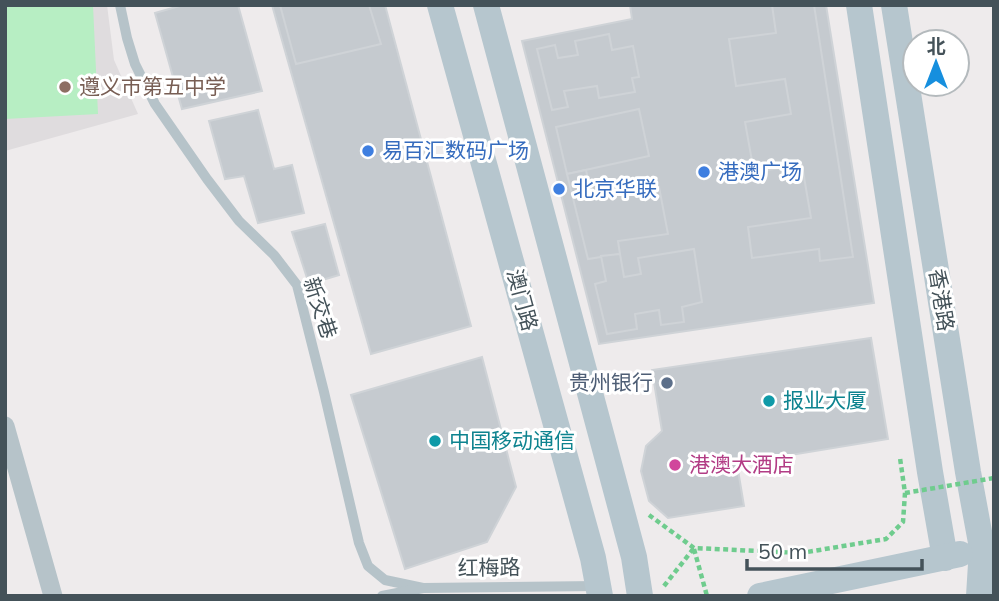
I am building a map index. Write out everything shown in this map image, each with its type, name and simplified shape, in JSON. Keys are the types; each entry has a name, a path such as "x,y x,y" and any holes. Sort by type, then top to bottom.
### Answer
{"main road":[{"name":"澳门路","path":"440,5 593,558 599,591"},
{"name":"澳门路","path":"486,5 634,557 640,596"},
{"name":"香港路","path":"859,5 945,558"},
{"name":"香港路","path":"894,5 966,458 988,547 978,596"},
{"path":"760,596 988,547"},
{"path":"945,558 978,596 994,592"}],"street":[{"path":"5,426 53,596"}],"lane":[{"name":"新交巷","path":"120,5 135,64 155,104 239,221 274,255 297,285 359,543 368,566 385,580 423,588"},
{"name":"红梅路","path":"382,596 423,588 599,591"}],"path":[{"path":"639,507 694,548 801,554 886,539 903,522 905,493 900,458"},
{"path":"905,493 994,478"},
{"path":"657,596 694,548"},
{"path":"694,548 707,596"}],"shaded area":[{"name":"遵义市第五中学","path":"5,5 107,5 114,60 138,114 5,151"}],"green space":[{"name":"遵义市第五中学","path":"5,5 93,5 98,114 5,119"}],"building":[{"path":"183,5 238,5 262,91 182,109 155,13"},
{"name":"易百汇数码广场","path":"272,5 385,5 471,326 371,354"},
{"path":"280,5 369,5 381,44 296,64"},
{"name":"港澳广场","path":"630,5 826,5 874,303 599,344 522,41 632,19"},
{"path":"772,5 814,5 853,257 820,261 819,249 752,258 748,227 811,218 802,165 754,172 745,122 791,114 785,79 736,86 729,39 776,33"},
{"path":"609,34 612,50 633,46 639,77 632,78 635,92 599,98 597,86 564,91 568,107 552,110 537,49 555,45 558,58 578,55 575,41"},
{"path":"639,109 649,156 567,174 556,127"},
{"path":"258,110 274,169 292,165 304,213 258,223 244,176 225,179 209,121"},
{"path":"586,170 592,199 659,187 668,234 618,241 620,254 588,259 567,174"},
{"path":"325,224 339,275 309,284 292,232"},
{"path":"694,249 702,302 682,307 684,322 661,325 659,310 635,314 637,329 607,334 595,284 606,281 601,256 620,254 624,277 641,274 638,258"},
{"name":"报业大厦","path":"871,338 888,439 737,464 744,506 668,518 649,501 641,471 646,446 662,431 652,370"},
{"name":"中国移动通信","path":"482,357 516,487 487,542 405,569 351,395"}],"place":[{"name":"遵义市第五中学","path":"65,87"},
{"name":"易百汇数码广场","path":"368,151"},
{"name":"港澳广场","path":"704,172"},
{"name":"北京华联","path":"559,189"},
{"name":"贵州银行","path":"667,383"},
{"name":"报业大厦","path":"769,401"},
{"name":"中国移动通信","path":"435,441"},
{"name":"港澳大酒店","path":"675,465"}]}
